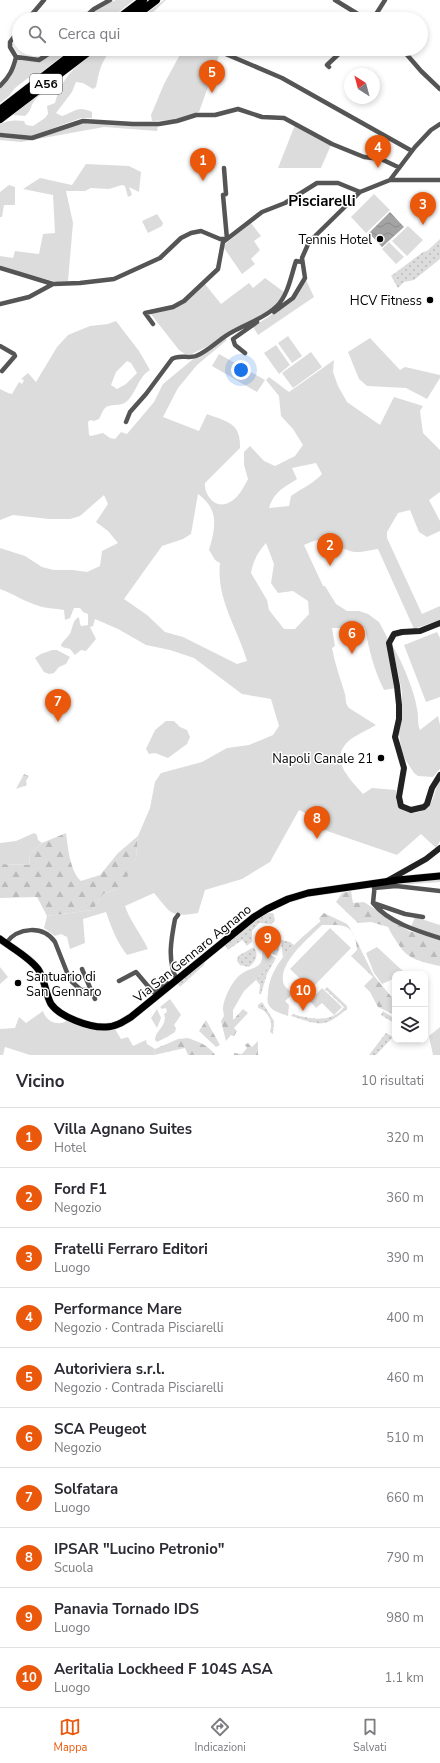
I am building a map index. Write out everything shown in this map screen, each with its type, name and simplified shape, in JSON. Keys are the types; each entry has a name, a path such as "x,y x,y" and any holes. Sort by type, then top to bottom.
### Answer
{"highway":[{"path":"127,12 143,0"},
{"path":"140,12 156,0"},
{"name":"A56","path":"0,110 70,56"},
{"name":"A56","path":"0,119 83,56"}],"main road":[{"name":"Via San Gennaro Agnano","path":"3,941 38,969 51,1004 56,1009 80,1022 94,1026 107,1027 120,1024 131,1017 254,917 288,899 308,893 440,876"}],"street":[{"path":"34,12 44,0"},
{"path":"91,12 110,0"},
{"path":"335,0 355,12"},
{"path":"378,12 385,0"},
{"path":"12,39 10,42 10,47 12,50"},
{"path":"0,86 11,73 16,57 39,60 45,56"},
{"path":"230,56 282,78 412,151"},
{"path":"329,67 327,65 337,56"},
{"path":"408,56 440,89"},
{"path":"0,135 32,138 83,120 133,124 159,124 177,122 196,115 215,115 238,109 262,117 287,119 332,144 364,157 381,159 398,167"},
{"path":"390,180 398,167 412,151 429,132 440,124"},
{"path":"224,168 226,194 223,195 227,239"},
{"path":"245,353 235,345 233,339 293,298 304,278 302,262 306,249 313,237 360,192 390,180 440,180"},
{"path":"153,324 145,313 172,307 184,301 218,269 223,242 262,212 285,203 317,184 338,183 360,192"},
{"path":"0,268 53,284 80,283 114,279 160,258 181,238 191,233 201,231 220,239 227,239"},
{"path":"126,422 130,412 146,394 172,359 178,356 197,355 215,345 232,332 274,308 285,294 296,261 302,262"},
{"path":"0,304 29,297 53,284"},
{"path":"0,346 15,356 2,371"},
{"path":"440,623 420,631 394,634 389,643 398,694 399,719 395,737 404,768 399,796 401,806 411,810 424,807 427,804 432,788 440,775"},
{"path":"384,883 426,859 440,848"},
{"path":"440,891 375,885 373,903 377,908 408,928 440,938"},
{"path":"373,903 404,914 423,916"},
{"path":"177,980 171,966 170,954 174,919 178,915"},
{"path":"3,941 9,940 24,931 41,931 52,938 55,942 71,981 81,990 91,990"},
{"path":"82,969 95,999"},
{"path":"135,971 149,991 153,992 167,983 169,986"},
{"path":"119,981 135,971 142,971"}],"green space":[{"path":"116,0 134,0 119,12 94,12 100,7"},
{"path":"164,0 166,0 153,12 148,12"},
{"path":"49,56 62,56 38,75 28,78 0,103 0,89 11,75 18,58 47,58"},
{"path":"89,56 107,56 103,62 96,87 93,89 83,83 76,82 72,92 56,113 62,116 79,109 83,109 92,112 92,118 81,118 32,136 0,133 0,124 6,122 14,120 24,121 26,125 33,126 45,118 48,114 47,106 55,103 58,93 66,78"},
{"path":"179,56 219,56 199,112 174,120 152,121 151,115 164,84"},
{"path":"56,81 52,87 35,100 29,112 25,116 13,115"},
{"path":"80,123 158,126 157,131 104,127 21,142 0,140 0,138 23,139"},
{"path":"295,125 331,145 321,168 278,168"},
{"path":"86,164 129,166 141,172 139,192 129,187 132,195 128,197 125,186 122,185 109,189 91,188 85,191 66,191 73,223 68,281 57,282 0,267 0,256 13,258 15,251 39,254 43,234 55,233 53,195 23,189 40,178 72,185"},
{"path":"9,185 15,187 15,205 4,205 2,217 0,217 0,192"},
{"path":"374,194 390,210 366,233 351,217"},
{"path":"157,214 163,223 162,226 148,233 142,221"},
{"path":"251,223 261,236 254,241 260,250 251,259 255,264 242,274 224,248 225,244"},
{"path":"408,226 423,240 407,256 392,241"},
{"path":"440,239 440,259 414,280 404,282 398,288 391,276 423,252 427,251"},
{"path":"389,242 404,257 396,264 382,249"},
{"path":"265,278 284,292 278,303 274,307 250,321 230,330 212,344 192,354 185,354 179,350 150,313 175,308 205,284 221,304 249,283 253,288"},
{"path":"306,280 314,297 258,335 253,327 289,303"},
{"path":"116,321 139,351 150,370 140,381 126,402 105,408 99,419 94,421 90,420 88,422 89,435 91,436 103,433 110,438 115,439 121,432 127,434 154,402 163,384 192,360 225,338 227,340 197,365 178,388 163,417 199,431 207,414 227,422 236,428 240,440 240,448 205,483 208,496 211,500 219,504 232,501 248,479 244,465 244,452 250,446 264,461 275,466 295,456 303,445 293,429 281,416 279,396 266,380 269,377 289,392 334,360 333,372 338,386 347,402 380,425 394,397 423,406 420,411 423,433 440,450 440,492 429,500 440,521 440,531 427,537 419,532 410,510 398,513 387,532 387,538 422,614 440,606 440,620 414,629 378,549 353,552 328,540 312,541 304,545 323,586 325,586 336,604 347,611 359,611 368,614 379,622 387,637 396,688 384,690 372,660 365,628 332,628 335,646 332,648 347,704 349,708 376,725 354,737 344,746 341,753 343,768 363,794 372,788 396,790 396,800 398,805 402,809 411,813 421,811 429,805 433,799 440,779 440,841 436,848 421,834 397,855 330,832 318,826 316,818 299,810 270,862 242,879 205,890 198,913 182,915 176,914 168,909 154,893 125,906 148,949 127,955 120,945 106,912 83,919 85,943 70,949 67,937 61,934 55,936 44,928 47,916 93,910 103,894 117,889 136,858 138,836 150,808 155,782 161,773 202,762 227,748 249,745 273,735 279,726 271,699 242,694 194,658 170,650 146,645 118,629 95,619 93,626 90,627 96,639 86,651 81,650 75,655 70,649 62,647 61,645 70,633 77,618 79,617 81,626 88,625 88,614 83,612 80,608 74,608 70,618 65,620 64,610 45,608 0,589 0,548 25,556 42,567 54,570 87,572 100,566 102,551 118,543 108,531 96,522 108,504 104,495 80,516 70,519 49,519 13,515 0,520 0,389 12,394 19,382 22,384 24,380 21,379 28,373 36,382 57,347 68,335 90,326 108,324","holes":["127,361 131,363 137,373 126,384 117,389 111,385 116,372","316,463 322,474 291,496 289,506 269,508 276,494 297,479 292,468","198,494 205,500 213,512 214,526 209,550 215,560 220,563 221,589 224,601 247,661 237,664 183,637 165,632 147,615 124,599 162,546 183,539 191,534","266,543 274,564 271,583 278,593 293,591 308,601 309,614 295,629 284,629 269,610 267,600 251,573 258,553"]},
{"path":"288,336 302,356 292,363 278,343"},
{"path":"370,338 400,370 405,367 440,375 440,378 427,399 406,388 367,386 359,379 348,352"},
{"path":"276,345 290,365 279,374 264,353"},
{"path":"311,352 322,367 293,388 282,373"},
{"path":"219,354 265,380 257,392 212,366"},
{"path":"437,632 440,638 440,697 426,702 404,645"},
{"path":"392,645 414,694 420,730 438,716 440,725 440,769 433,777 418,776 414,773 405,759 401,748 399,733 402,718 402,692"},
{"path":"52,650 57,650 70,657 66,664 59,667 54,673 49,674 44,672 35,658"},
{"path":"166,721 174,721 180,727 187,730 190,737 187,744 168,758 155,753 149,754 146,749 155,730"},
{"path":"24,774 29,776 26,781 27,785 16,789"},
{"path":"34,833 37,835 38,840 42,843 30,854 29,865 0,864 0,843 16,841"},
{"path":"66,833 72,865 77,877 81,881 100,875 118,853 138,836 136,858 127,877 117,889 103,894 93,910 47,916 37,897 0,898 0,864 29,865 30,854 42,843"},
{"path":"435,878 440,878 440,882 397,885"},
{"path":"351,891 353,903 364,902 409,931 440,939 440,966 420,961 408,955 398,944 388,927 371,922 358,923 336,902 342,893"},
{"path":"269,913 273,913 275,920 272,924 259,923 252,931 252,942 246,946 242,940 228,950 225,945 256,919"},
{"path":"324,913 347,924 351,930 342,926 322,925 319,918"},
{"path":"415,917 440,925 440,936 411,927"},
{"path":"321,921 322,925 302,944 289,960 283,977 284,985 293,994 285,1001 289,1005 288,1016 277,1012 270,1006 267,1000 270,983 274,972 279,962 295,944"},
{"path":"264,926 270,927 272,930 258,939 257,932"},
{"path":"330,928 351,948 311,989 290,969"},
{"path":"275,936 279,948 277,956 262,948 260,944"},
{"path":"355,937 374,976 392,997 392,1014 378,1007 370,992 364,986 373,977 351,956 357,950"},
{"path":"281,940 290,942 294,945 283,957"},
{"path":"254,947 256,950 256,958 253,962 249,967 240,965 237,961 238,956"},
{"path":"377,947 403,971 392,971 392,979 382,984 374,973 366,953"},
{"path":"262,950 276,958 244,991 233,1010 223,1010 226,996 231,986 241,974 259,964 262,957"},
{"path":"276,958 267,974 261,994 259,994 260,985 256,980"},
{"path":"205,961 204,965 180,987 177,983"},
{"path":"0,967 8,977 0,984"},
{"path":"327,987 347,1006 347,1009 332,1020 321,1023 309,1022 291,1016 293,1014 320,1019 333,1016 339,1012 344,1007 325,989"},
{"path":"322,988 342,1007 334,1015 322,1003 316,1008 310,1001"},
{"path":"170,999 181,1015 174,1025 176,1028 175,1032 157,1042 155,1040 157,1033 163,1025 165,1018 164,1014 167,1012 166,1008 162,1009 160,1007"},
{"path":"262,1002 274,1021 273,1034 270,1032 271,1024 269,1017 264,1011 258,1008 258,1005"},
{"path":"157,1009 161,1018 157,1028 151,1018"},
{"path":"243,1009 248,1013 234,1028 237,1031 234,1036 231,1035 226,1041 221,1021 224,1016 223,1010 233,1010 233,1020"},
{"path":"43,1011 50,1021 57,1023 68,1020 79,1026 90,1029 115,1029 121,1039 128,1037 133,1046 146,1040 147,1044 155,1049 154,1055 30,1055 5,1047 3,1055 0,1055 0,1029 15,1028 19,1017 26,1023"},
{"path":"383,1011 392,1017 392,1022 381,1015"},
{"path":"206,1020 220,1045 216,1047 199,1031"},
{"path":"440,1027 440,1055 433,1055 429,1036"},
{"path":"386,1033 392,1036 376,1055 369,1055"},
{"path":"188,1038 200,1042 215,1055 188,1055 185,1048 154,1055 155,1049 178,1039"},
{"path":"258,1041 258,1055 234,1055 234,1053 242,1054 247,1048 245,1045 248,1043 252,1047"}],"water":[{"path":"390,212 404,227 382,247 369,233"}],"place":[{"name":"Autoriviera s.r.l.","path":"212,93"},
{"name":"Performance Mare","path":"378,168"},
{"name":"Villa Agnano Suites","path":"203,181"},
{"name":"Fratelli Ferraro Editori","path":"423,225"},
{"name":"Tennis Hotel","path":"380,239"},
{"name":"HCV Fitness","path":"430,300"},
{"name":"Ford F1","path":"330,566"},
{"name":"SCA Peugeot","path":"352,654"},
{"name":"Solfatara","path":"58,722"},
{"name":"Napoli Canale 21","path":"381,758"},
{"name":"IPSAR \"Lucino Petronio\"","path":"317,839"},
{"name":"Panavia Tornado IDS","path":"268,959"},
{"name":"Santuario di San Gennaro","path":"18,983"},
{"name":"Aeritalia Lockheed F 104S ASA","path":"303,1011"}],"district":[{"name":"Pisciarelli","path":"322,201"}]}
